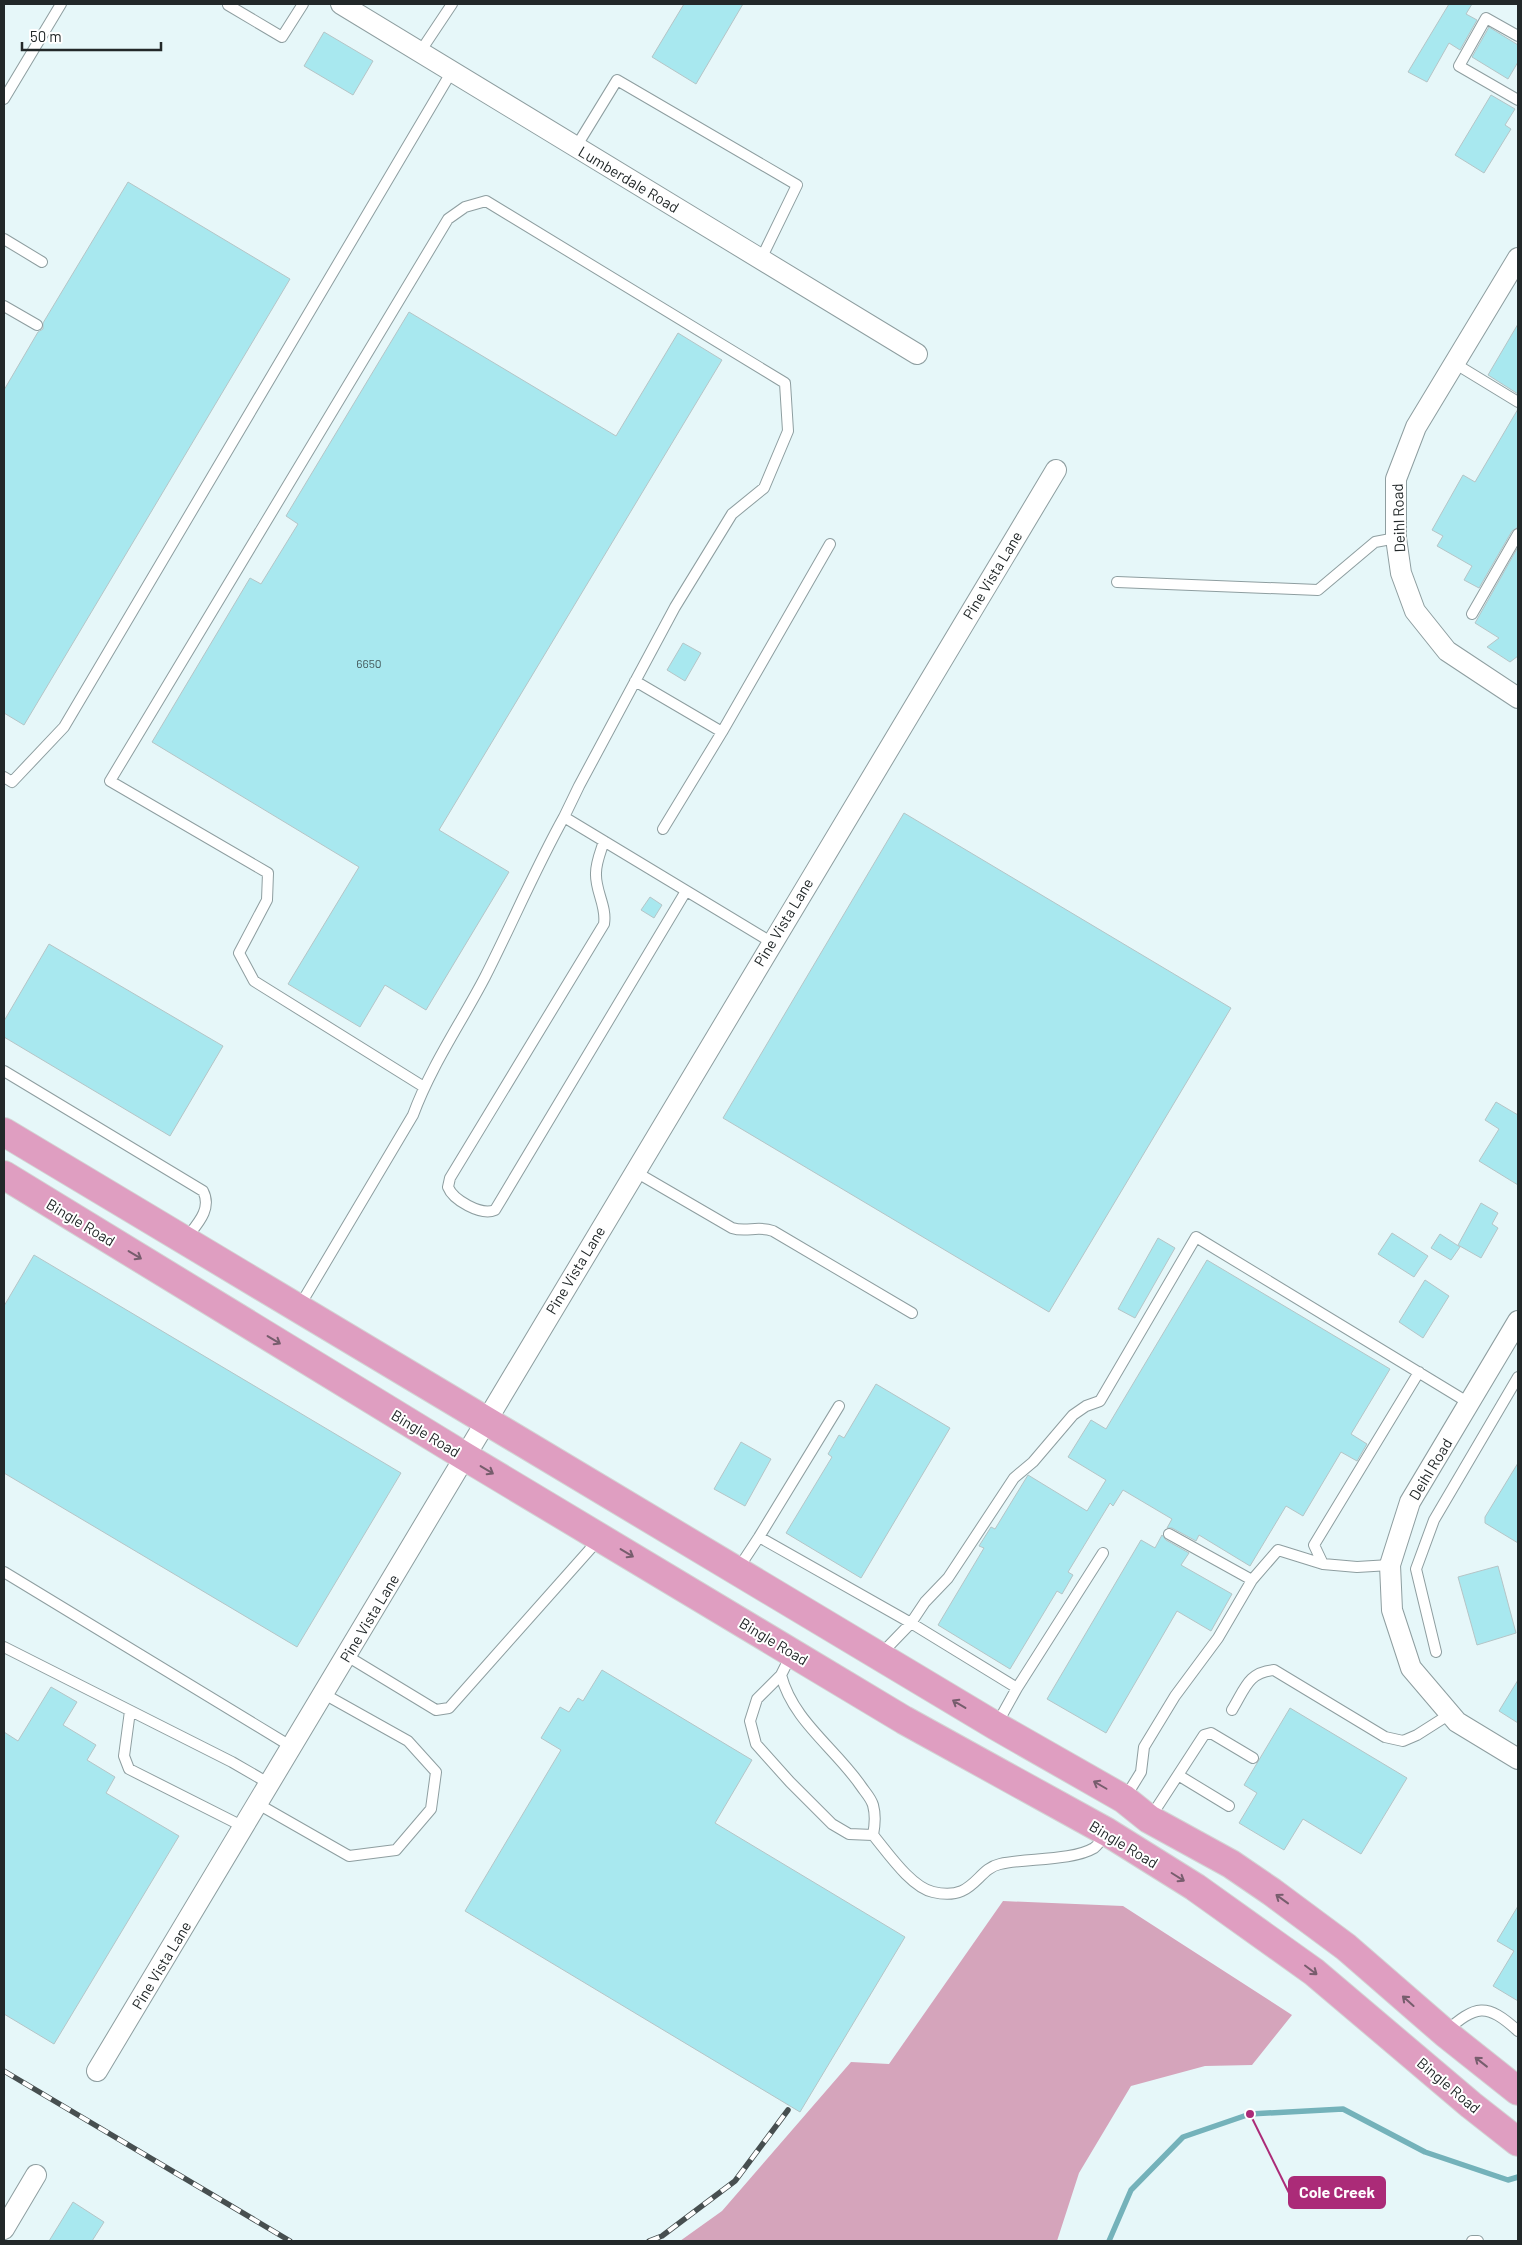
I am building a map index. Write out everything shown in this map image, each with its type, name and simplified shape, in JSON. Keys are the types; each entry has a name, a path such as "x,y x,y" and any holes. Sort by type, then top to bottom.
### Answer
{"main road":[{"path":"4,1132 996,1726 1124,1800 1149,1819 1231,1864 1311,1920 1372,1969 1445,2033 1518,2091"},
{"name":"Bingle Road","path":"4,1175 600,1537 787,1663 904,1720 1107,1832 1195,1887 1275,1942 1342,1994 1511,2136"},
{"path":"164,1273 184,1241"},
{"path":"787,1663 813,1615"},
{"path":"1107,1832 1124,1800"},
{"path":"1421,2062 1445,2033"}],"street":[{"name":"Lumberdale Road","path":"341,4 917,354"},
{"name":"Deihl Road","path":"1518,258 1416,426 1396,479 1396,538 1400,573 1415,612 1447,651 1518,698"},
{"name":"Pine Vista Lane","path":"97,2071 347,1656 464,1456 771,942 1056,470"},
{"name":"Deihl Road","path":"1518,1321 1410,1502 1390,1565 1392,1610 1411,1668 1457,1722 1518,1759"},
{"path":"4,2229 36,2175"}],"lane":[{"path":"4,98 61,4"},
{"path":"228,5 282,37 303,4"},
{"path":"420,52 452,4"},
{"path":"1518,36 1486,18 1459,66 1518,100"},
{"path":"4,777 12,782 64,727 452,71"},
{"path":"576,147 617,80 797,185 760,259"},
{"path":"298,1308 413,1115 424,1087 484,978 549,843 675,607 732,514 764,488 788,431 785,383 486,201 465,208 448,219 110,782 268,873 267,900 239,953 254,981 424,1087"},
{"path":"4,239 42,262"},
{"path":"4,306 37,325"},
{"path":"1454,363 1518,402"},
{"path":"1472,614 1518,534"},
{"path":"1117,582 1318,590 1375,542 1396,538"},
{"path":"663,829 722,732 830,544"},
{"path":"635,681 722,732"},
{"path":"564,817 771,942"},
{"path":"604,841 596,874 603,905 604,924 450,1178 448,1187 450,1193 466,1203 490,1212 495,1210 686,891"},
{"path":"4,1071 203,1191 206,1200 205,1212 184,1241"},
{"path":"634,1171 732,1228 742,1230 763,1227 773,1231 912,1313"},
{"path":"879,1655 911,1623 925,1602 948,1578 1014,1478 1034,1462 1073,1415 1086,1406 1100,1401 1196,1237 1469,1403"},
{"path":"1323,1564 1314,1545 1419,1372"},
{"path":"1436,1652 1416,1569 1434,1520 1518,1377"},
{"path":"737,1570 839,1406"},
{"path":"1169,1534 1252,1580"},
{"path":"347,1656 436,1710 449,1708 600,1537"},
{"path":"759,1537 911,1623 1017,1688"},
{"path":"1124,1800 1140,1772 1144,1747 1174,1696 1218,1638 1252,1580 1278,1550 1323,1564 1357,1568 1390,1565"},
{"path":"996,1726 1017,1688 1103,1553"},
{"path":"4,1572 292,1746"},
{"path":"4,1647 232,1762 270,1784"},
{"path":"787,1663 785,1692 799,1714 854,1776 873,1803 876,1819 873,1835"},
{"path":"787,1663 757,1699 750,1721 756,1744 790,1782 832,1824 849,1834 873,1835 913,1881 925,1890 936,1893 953,1893 971,1886 993,1866 999,1864 1089,1851 1099,1844 1107,1832"},
{"path":"1232,1710 1253,1677 1261,1671 1274,1670 1385,1737 1402,1741 1417,1735 1450,1714"},
{"path":"258,1804 349,1856 396,1850 430,1809 436,1772 408,1741 324,1694"},
{"path":"130,1711 124,1756 129,1770 244,1827"},
{"path":"1149,1819 1204,1736 1211,1734 1253,1758"},
{"path":"1178,1775 1229,1806"},
{"path":"1445,2033 1465,2015 1480,2010 1492,2012 1518,2030"},
{"path":"1472,2241 1478,2241"}],"shaded area":[{"path":"1003,1901 1123,1906 1292,2015 1252,2065 1205,2066 1131,2086 1079,2173 1057,2241 680,2241 722,2211 851,2062 889,2064"}],"building":[{"path":"684,4 743,4 696,84 652,57"},
{"path":"1449,4 1472,4 1466,14 1477,20 1460,50 1449,43 1427,82 1408,72"},
{"path":"1489,27 1518,45 1518,62 1508,79 1472,57"},
{"path":"324,32 373,61 353,95 304,66"},
{"path":"1491,95 1515,109 1505,125 1511,129 1484,173 1455,155"},
{"path":"128,182 290,279 24,725 4,713 4,390 38,332 43,329 43,323"},
{"path":"409,312 616,436 678,333 722,360 439,830 509,872 426,1010 385,985 360,1027 288,984 359,867 152,742 250,578 261,584 298,524 286,516"},
{"path":"1518,324 1518,394 1488,375"},
{"path":"1518,409 1518,527 1512,531 1479,588 1464,580 1472,566 1437,546 1443,536 1432,530 1463,475 1475,482"},
{"path":"1518,547 1518,656 1510,662 1487,647 1499,638 1475,623"},
{"path":"683,643 701,653 685,681 667,670"},
{"path":"904,813 1231,1008 1049,1312 723,1118"},
{"path":"650,897 662,905 654,918 641,910"},
{"path":"49,944 223,1046 170,1136 4,1037 4,1021"},
{"path":"1496,1102 1518,1115 1518,1185 1479,1161 1499,1129 1485,1120"},
{"path":"1481,1203 1498,1213 1492,1224 1498,1228 1481,1258 1458,1245"},
{"path":"1392,1233 1428,1256 1414,1277 1378,1254"},
{"path":"1440,1234 1460,1247 1451,1260 1431,1248"},
{"path":"1158,1238 1175,1248 1135,1318 1118,1309"},
{"path":"34,1255 401,1473 297,1647 4,1473 4,1306"},
{"path":"1207,1260 1390,1369 1351,1434 1367,1444 1357,1461 1341,1452 1303,1516 1286,1506 1250,1566 1199,1535 1196,1541 1172,1528 1167,1528 1172,1519 1123,1490 1113,1506 1110,1503 1068,1572 1073,1575 1062,1594 1057,1591 1010,1669 938,1625 984,1548 979,1546 991,1527 995,1529 1028,1475 1087,1511 1106,1480 1068,1457 1091,1420 1106,1429"},
{"path":"1425,1280 1449,1296 1423,1338 1399,1322"},
{"path":"876,1384 950,1428 861,1578 786,1533 832,1457 828,1454 839,1435 844,1438"},
{"path":"741,1442 771,1459 745,1506 714,1489"},
{"path":"1518,1463 1518,1543 1485,1523 1485,1517"},
{"path":"1162,1535 1166,1540 1189,1553 1181,1565 1232,1594 1211,1631 1177,1611 1106,1733 1047,1699 1141,1540 1155,1548"},
{"path":"1498,1566 1516,1633 1477,1645 1458,1577"},
{"path":"602,1670 752,1760 715,1823 905,1937 800,2112 465,1911 561,1750 541,1738 560,1707 569,1712 578,1698 583,1701"},
{"path":"1518,1680 1518,1723 1499,1711"},
{"path":"51,1687 77,1702 63,1725 96,1745 87,1760 115,1777 106,1793 179,1836 54,2044 4,2014 4,1732 18,1741"},
{"path":"1290,1708 1407,1778 1361,1854 1303,1819 1284,1850 1239,1823 1257,1793 1244,1785"},
{"path":"1518,1906 1518,2001 1493,1986 1514,1951 1497,1941"},
{"path":"73,2202 104,2222 92,2241 49,2241"}],"waterway":[{"path":"1109,2241 1131,2190 1183,2137 1250,2114 1343,2109 1425,2152 1508,2180 1518,2177"}],"railway":[{"path":"4,2071 290,2241"},
{"path":"649,2241 662,2236 735,2181 788,2110"}],"place":[{"name":"Cole Creek","path":"1250,2114"}]}
